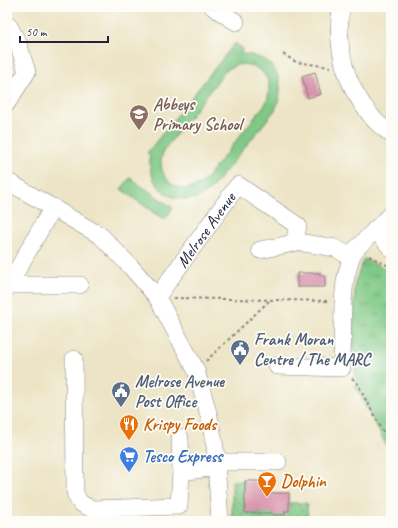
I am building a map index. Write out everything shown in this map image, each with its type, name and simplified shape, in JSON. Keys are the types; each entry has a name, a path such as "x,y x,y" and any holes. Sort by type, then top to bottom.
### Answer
{"street":[{"path":"213,7 236,22"},
{"path":"341,7 339,42 344,67 357,96 373,119 391,134"},
{"path":"7,102 27,72 18,43 9,26"},
{"path":"7,180 101,236 157,297 196,370 209,416 217,465 220,521"},
{"name":"Melrose Avenue","path":"157,297 238,185 298,226 294,243 260,250"},
{"path":"8,286 53,207"},
{"path":"277,366 342,368 343,301 345,281 353,253 391,214"},
{"path":"375,229 391,248"},
{"path":"304,243 353,253"},
{"path":"8,286 80,285"},
{"path":"74,359 75,492 77,500 93,515 179,506 181,472 180,438"},
{"path":"181,472 217,465 278,462"}],"path":[{"path":"283,54 296,62 332,68 344,67"},
{"path":"353,253 391,267"},
{"path":"157,297 343,301"},
{"path":"196,370 271,300"},
{"path":"342,368 359,385 391,446"}],"green space":[{"path":"235,43 243,49 240,54 252,55 261,59 269,64 275,71 279,79 280,89 279,99 275,110 211,189 206,193 192,199 180,199 164,192 154,180 151,172 150,155 147,153","holes":["244,64 252,66 263,73 268,83 269,89 266,103 205,180 198,185 186,189 172,184 163,173 161,165 161,158 164,150 226,70 236,65"]},
{"path":"130,178 173,208 164,220 121,189"},
{"path":"364,259 391,271 391,454 356,388 353,340 355,282"},
{"path":"232,481 245,481 245,513 262,513 272,510 272,515 284,515 285,511 289,511 289,503 307,503 308,521 234,521 232,519"}],"building":[{"path":"315,72 321,94 308,98 302,76"},
{"path":"297,273 320,273 320,276 325,276 325,287 297,287"},
{"name":"Dolphin","path":"245,481 262,481 262,493 289,493 289,511 285,511 285,515 272,515 272,513 245,513"}],"place":[{"name":"Abbeys Primary School","path":"139,131"},
{"name":"Frank Moran Centre / The MARC","path":"240,366"},
{"name":"Melrose Avenue Post Office","path":"121,408"},
{"name":"Krispy Foods","path":"129,441"},
{"name":"Tesco Express","path":"129,473"},
{"name":"Dolphin","path":"267,498"}]}
